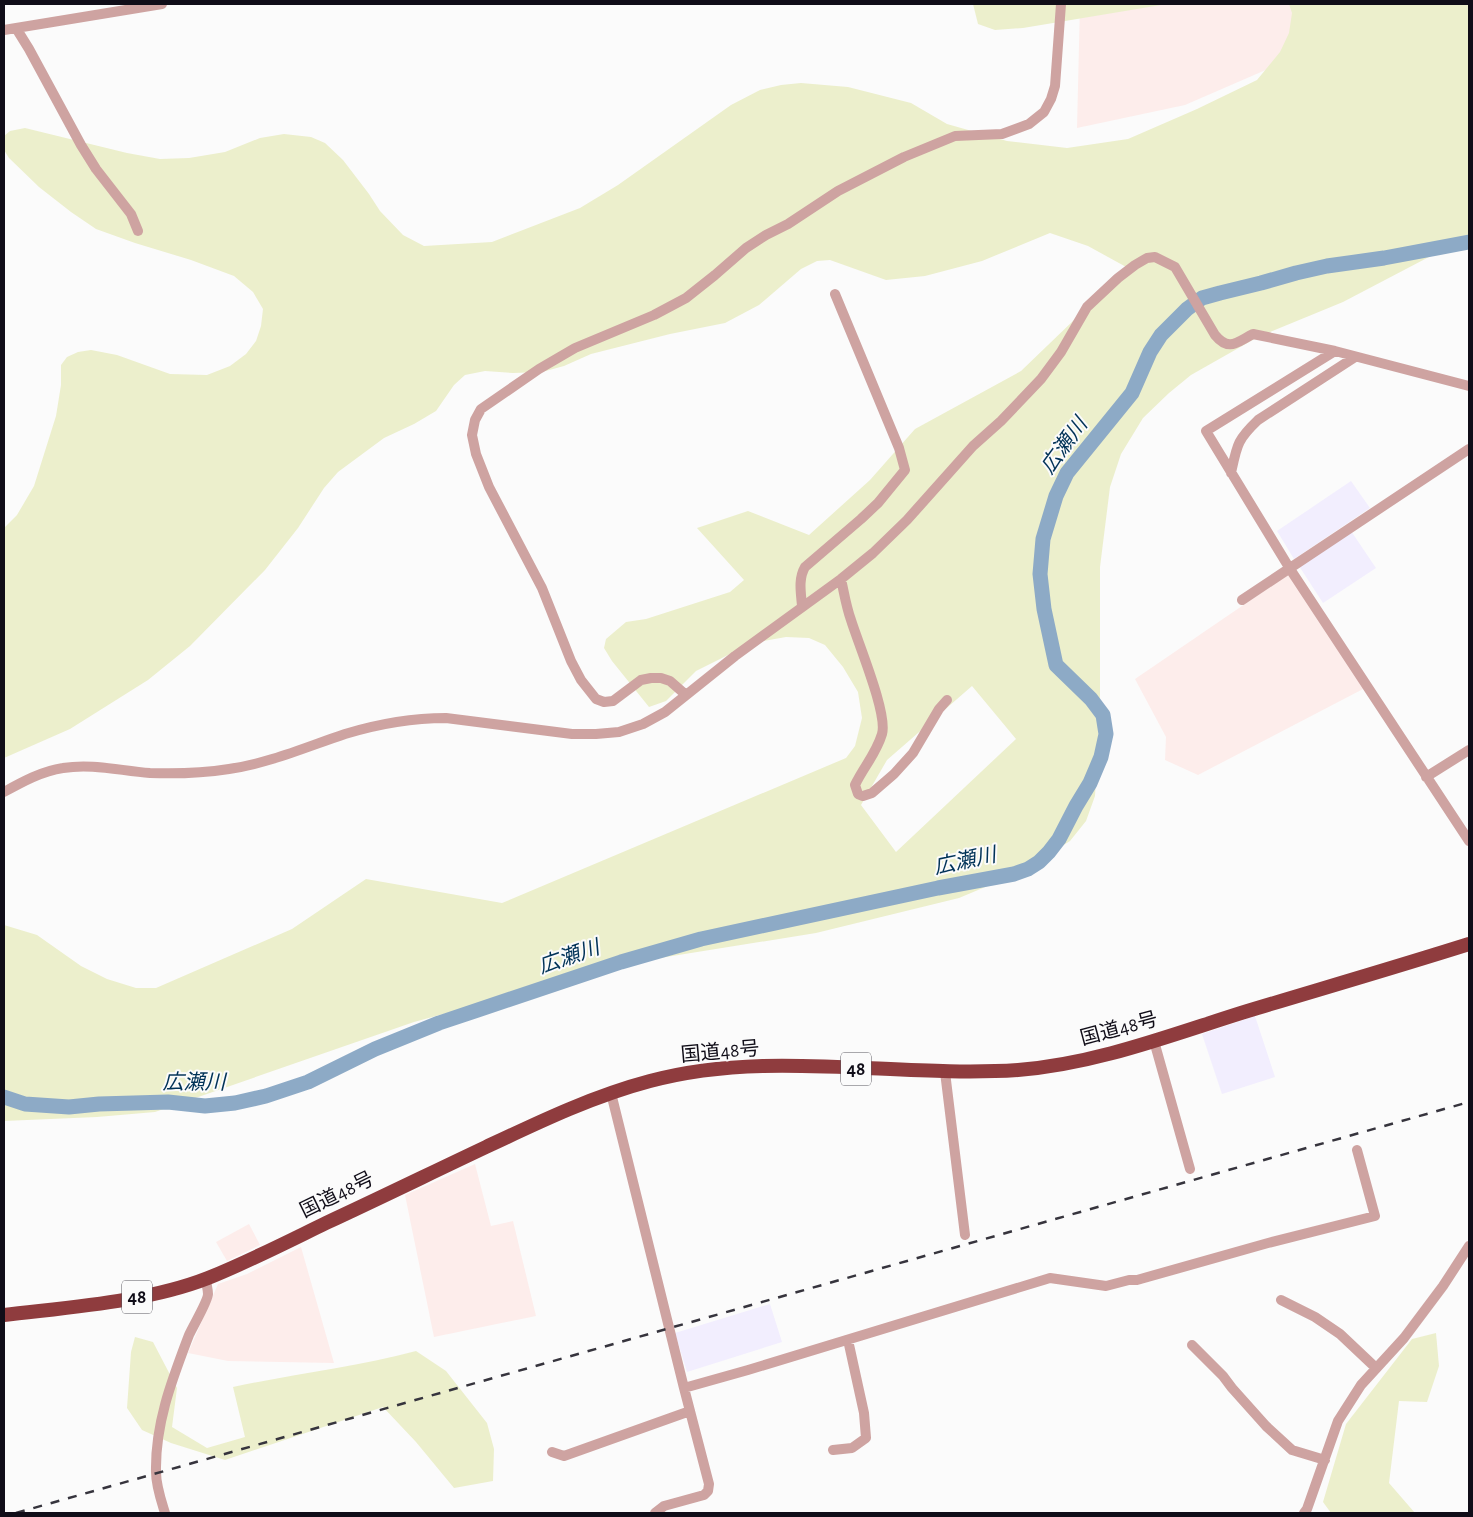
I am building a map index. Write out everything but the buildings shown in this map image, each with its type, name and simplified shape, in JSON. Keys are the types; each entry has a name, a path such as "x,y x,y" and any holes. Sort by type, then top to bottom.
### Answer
{"highway":[{"name":"国道48号","path":"4,1315 156,1294 206,1278 285,1243 511,1135 612,1093 663,1078 740,1067 806,1067 945,1072 1017,1070 1065,1064 1154,1041 1469,944"}],"street":[{"path":"4,30 162,4"},
{"path":"686,695 670,681 661,678 651,678 641,680 613,701 604,702 596,699 581,680 571,661 542,588 486,479 476,454 472,435 475,420 481,409 539,369 575,348 654,315 686,298 746,248 788,224 838,191 904,157 955,136 1002,134 1029,124 1044,112 1055,86 1061,4"},
{"path":"16,28 29,48 80,145 131,214 138,231"},
{"path":"4,792 20,783 50,771 76,766 150,773 201,772 255,765 289,755 345,734 399,721 446,718 572,734 618,732 643,724 665,712 735,656 873,553 907,520 973,446 1041,379 1061,352 1087,308 1102,292 1135,265 1147,258 1155,257 1175,267 1215,335 1225,345 1231,346 1253,334 1335,351 1469,386"},
{"path":"802,606 800,580 805,567 878,503 906,470 899,448 835,294"},
{"path":"1335,351 1206,431 1290,568 1469,841"},
{"path":"1231,473 1238,443 1258,420 1355,357"},
{"path":"1242,600 1469,449"},
{"path":"841,578 850,617 883,721 882,733 877,746 855,786 858,794 863,796 872,793 894,774 913,753 939,709 947,700"},
{"path":"1426,776 1469,750"},
{"path":"1154,1041 1190,1169"},
{"path":"945,1072 965,1235"},
{"path":"612,1093 709,1484 708,1491 704,1495 664,1506 655,1513"},
{"path":"684,1388 1050,1278 1106,1286 1129,1280 1137,1280 1374,1216 1357,1150"},
{"path":"1308,1512 1338,1421 1361,1385 1404,1338 1443,1286 1469,1246"},
{"path":"164,1513 156,1473 160,1420 184,1349 208,1296 206,1278"},
{"path":"1281,1300 1315,1317 1340,1334 1376,1368"},
{"path":"833,1450 852,1448 866,1438 864,1413 848,1340"},
{"path":"1192,1346 1223,1376 1266,1426 1292,1450 1325,1460"},
{"path":"552,1452 564,1456 690,1411"}],"shaded area":[{"path":"1080,4 1388,4 1344,36 1185,105 1077,128"},
{"path":"1351,481 1370,508 1294,559 1277,531"},
{"path":"1351,531 1376,568 1323,603 1299,566"},
{"path":"1289,574 1365,688 1198,775 1165,760 1166,737 1135,679"},
{"path":"1255,1016 1275,1077 1222,1094 1202,1034"},
{"path":"475,1164 491,1226 513,1221 536,1316 434,1337 405,1195"},
{"path":"249,1224 260,1245 227,1261 216,1242"},
{"path":"301,1247 334,1363 228,1361 188,1353 218,1284 247,1274"},
{"path":"770,1304 782,1342 687,1372 675,1333"}],"green space":[{"path":"973,4 1167,4 1023,28 995,30 978,24"},
{"path":"1289,4 1469,4 1469,236 1343,302 1258,337 1191,375 1143,418 1121,454 1110,487 1100,567 1100,712 1095,796 1086,821 1070,841 1021,872 959,898 816,933 635,962 414,1022 155,1112 97,1117 4,1121 4,925 37,935 81,966 107,979 136,988 156,988 292,929 366,879 502,903 846,758 855,746 862,718 858,692 843,667 825,645 809,638 786,637 752,643 696,671 666,701 649,707 612,661 604,648 606,639 626,622 646,619 730,592 744,580 697,528 748,511 809,535 870,480 915,429 1021,371 1128,268 1088,246 1050,233 982,261 925,276 886,280 830,260 817,261 801,269 759,305 725,323 670,334 591,354 564,366 542,372 513,373 485,371 465,375 454,385 436,411 384,438 338,472 324,488 298,528 265,570 190,646 148,680 70,729 4,758 4,528 17,515 34,486 56,416 61,385 61,365 67,357 78,352 91,350 117,355 170,374 207,375 230,366 246,354 256,341 261,326 263,309 253,292 234,276 96,229 39,187 9,158 4,150 4,136 10,131 25,128 127,153 160,159 189,158 225,152 260,138 284,134 311,137 325,143 343,160 380,211 403,235 424,246 492,242 580,208 618,185 731,105 760,90 781,85 801,83 848,87 911,103 947,124 1007,141 1067,148 1128,139 1257,80 1280,52 1289,33 1292,13","holes":["972,686 1016,739 896,852 861,805 887,760"]},
{"path":"1436,1333 1439,1366 1427,1402 1399,1401 1389,1483 1415,1513 1331,1513 1323,1502 1346,1424 1412,1339"},
{"path":"135,1337 153,1342 177,1388 172,1427 207,1448 245,1437 233,1387 371,1362 416,1351 446,1371 487,1423 494,1449 493,1481 454,1488 416,1442 383,1407 225,1460 171,1443 142,1430 127,1408 131,1352"}],"waterway":[{"name":"広瀬川","path":"4,1097 25,1104 69,1107 168,1102 205,1106 235,1103 266,1096 308,1082 375,1049 439,1023 621,962 701,939 938,888 1014,874 1028,869 1039,862 1059,839 1090,783 1101,757 1106,734 1103,715 1091,699 1056,665 1044,609 1040,574 1043,539 1056,496 1067,473 1132,393 1150,352 1161,335 1187,309 1202,298 1327,266 1384,258 1469,242"}],"railway":[{"path":"16,1513 1469,1102"}]}
